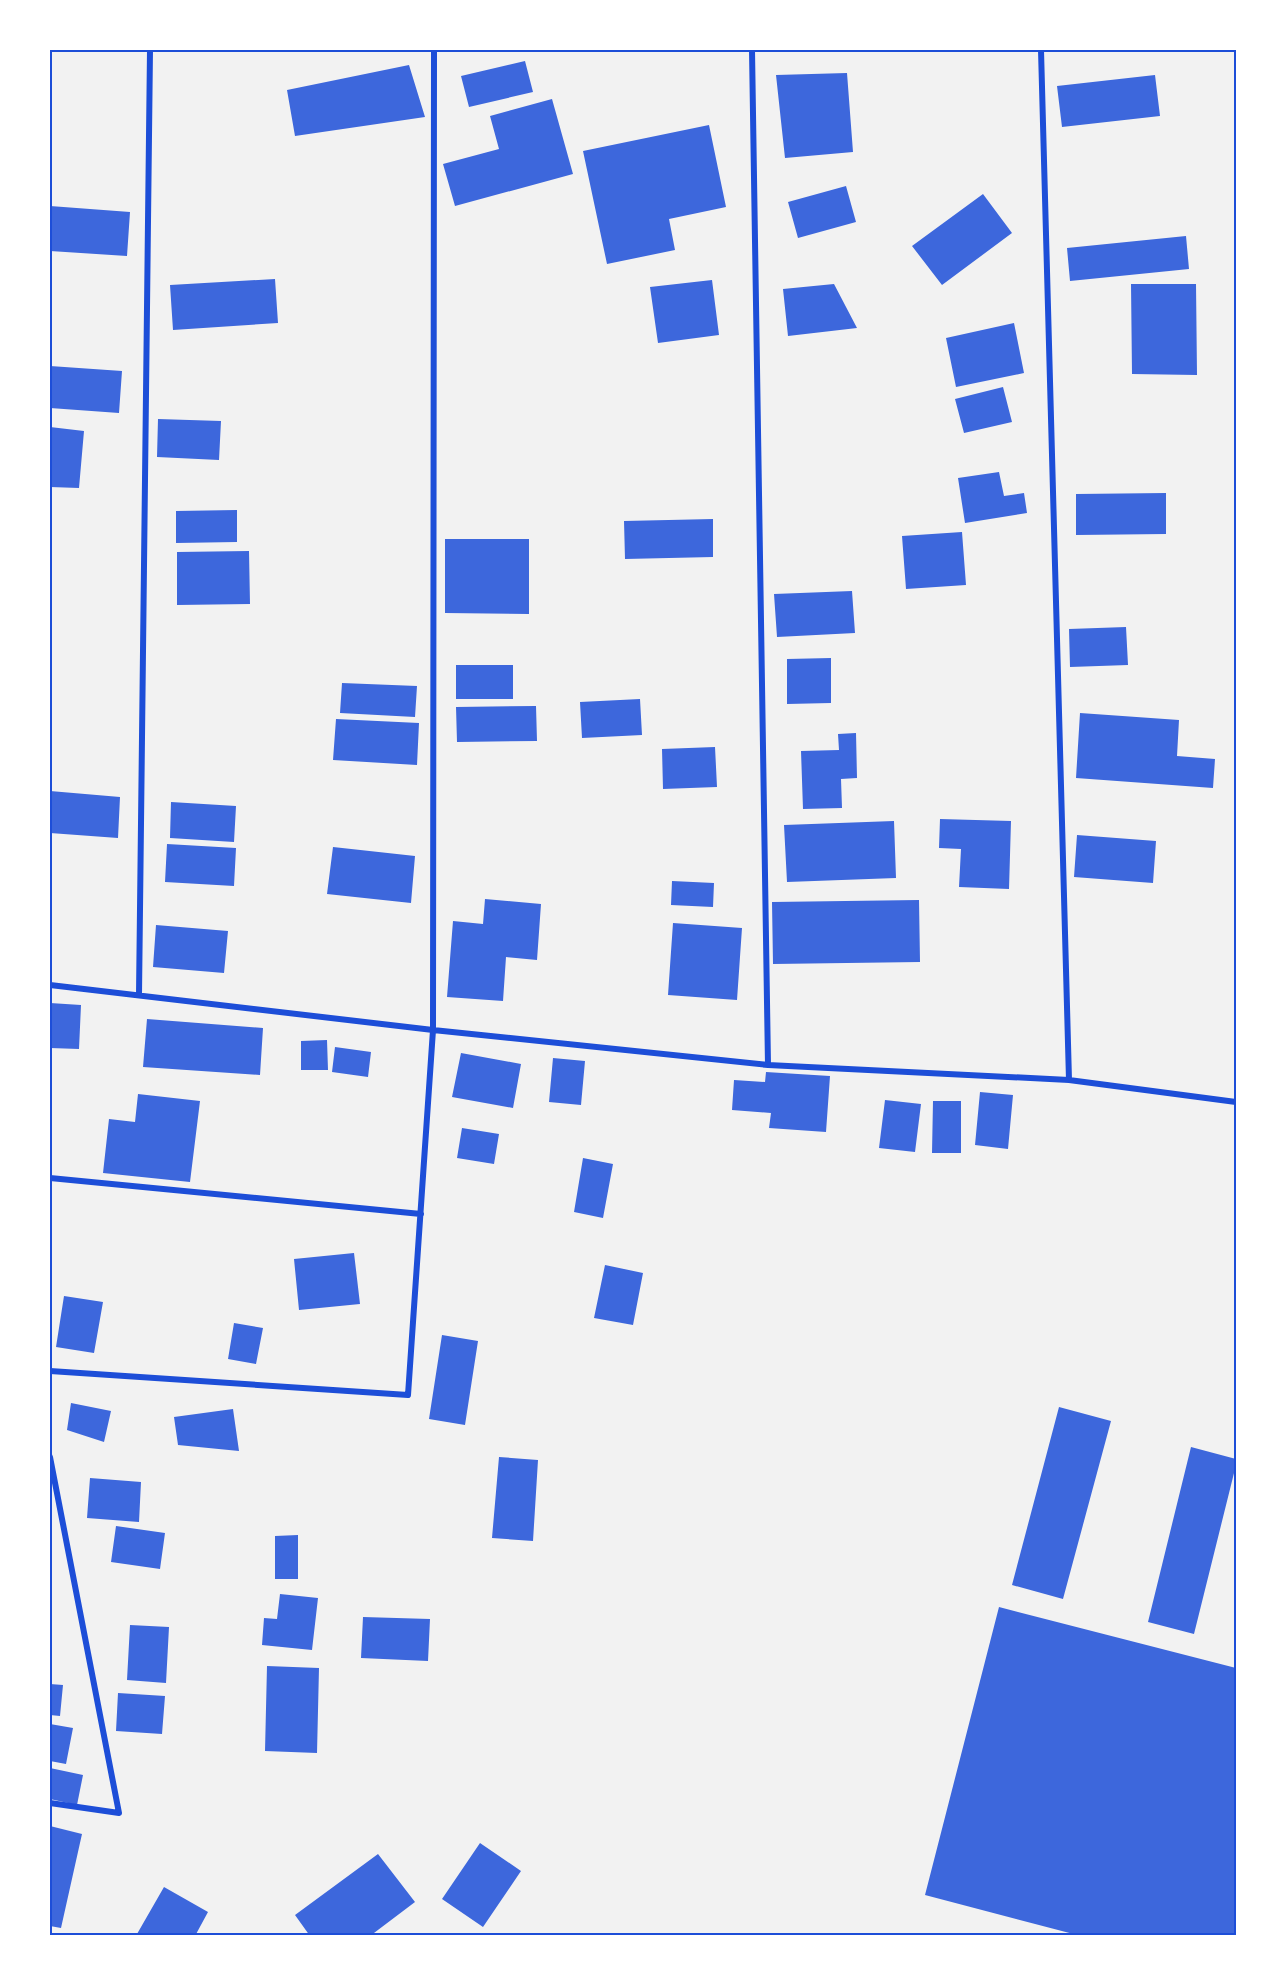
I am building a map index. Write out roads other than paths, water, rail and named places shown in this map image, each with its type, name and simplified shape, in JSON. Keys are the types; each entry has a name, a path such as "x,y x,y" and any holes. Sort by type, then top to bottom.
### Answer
{"street":[{"path":"139,995 150,50"},
{"path":"50,1371 408,1395 433,1030 434,50"},
{"path":"752,50 768,1065"},
{"path":"1041,50 1069,1080"},
{"path":"50,985 433,1030 768,1065 1069,1080 1236,1102"},
{"path":"50,1178 422,1214"},
{"path":"50,1457 119,1813 50,1803"}]}
